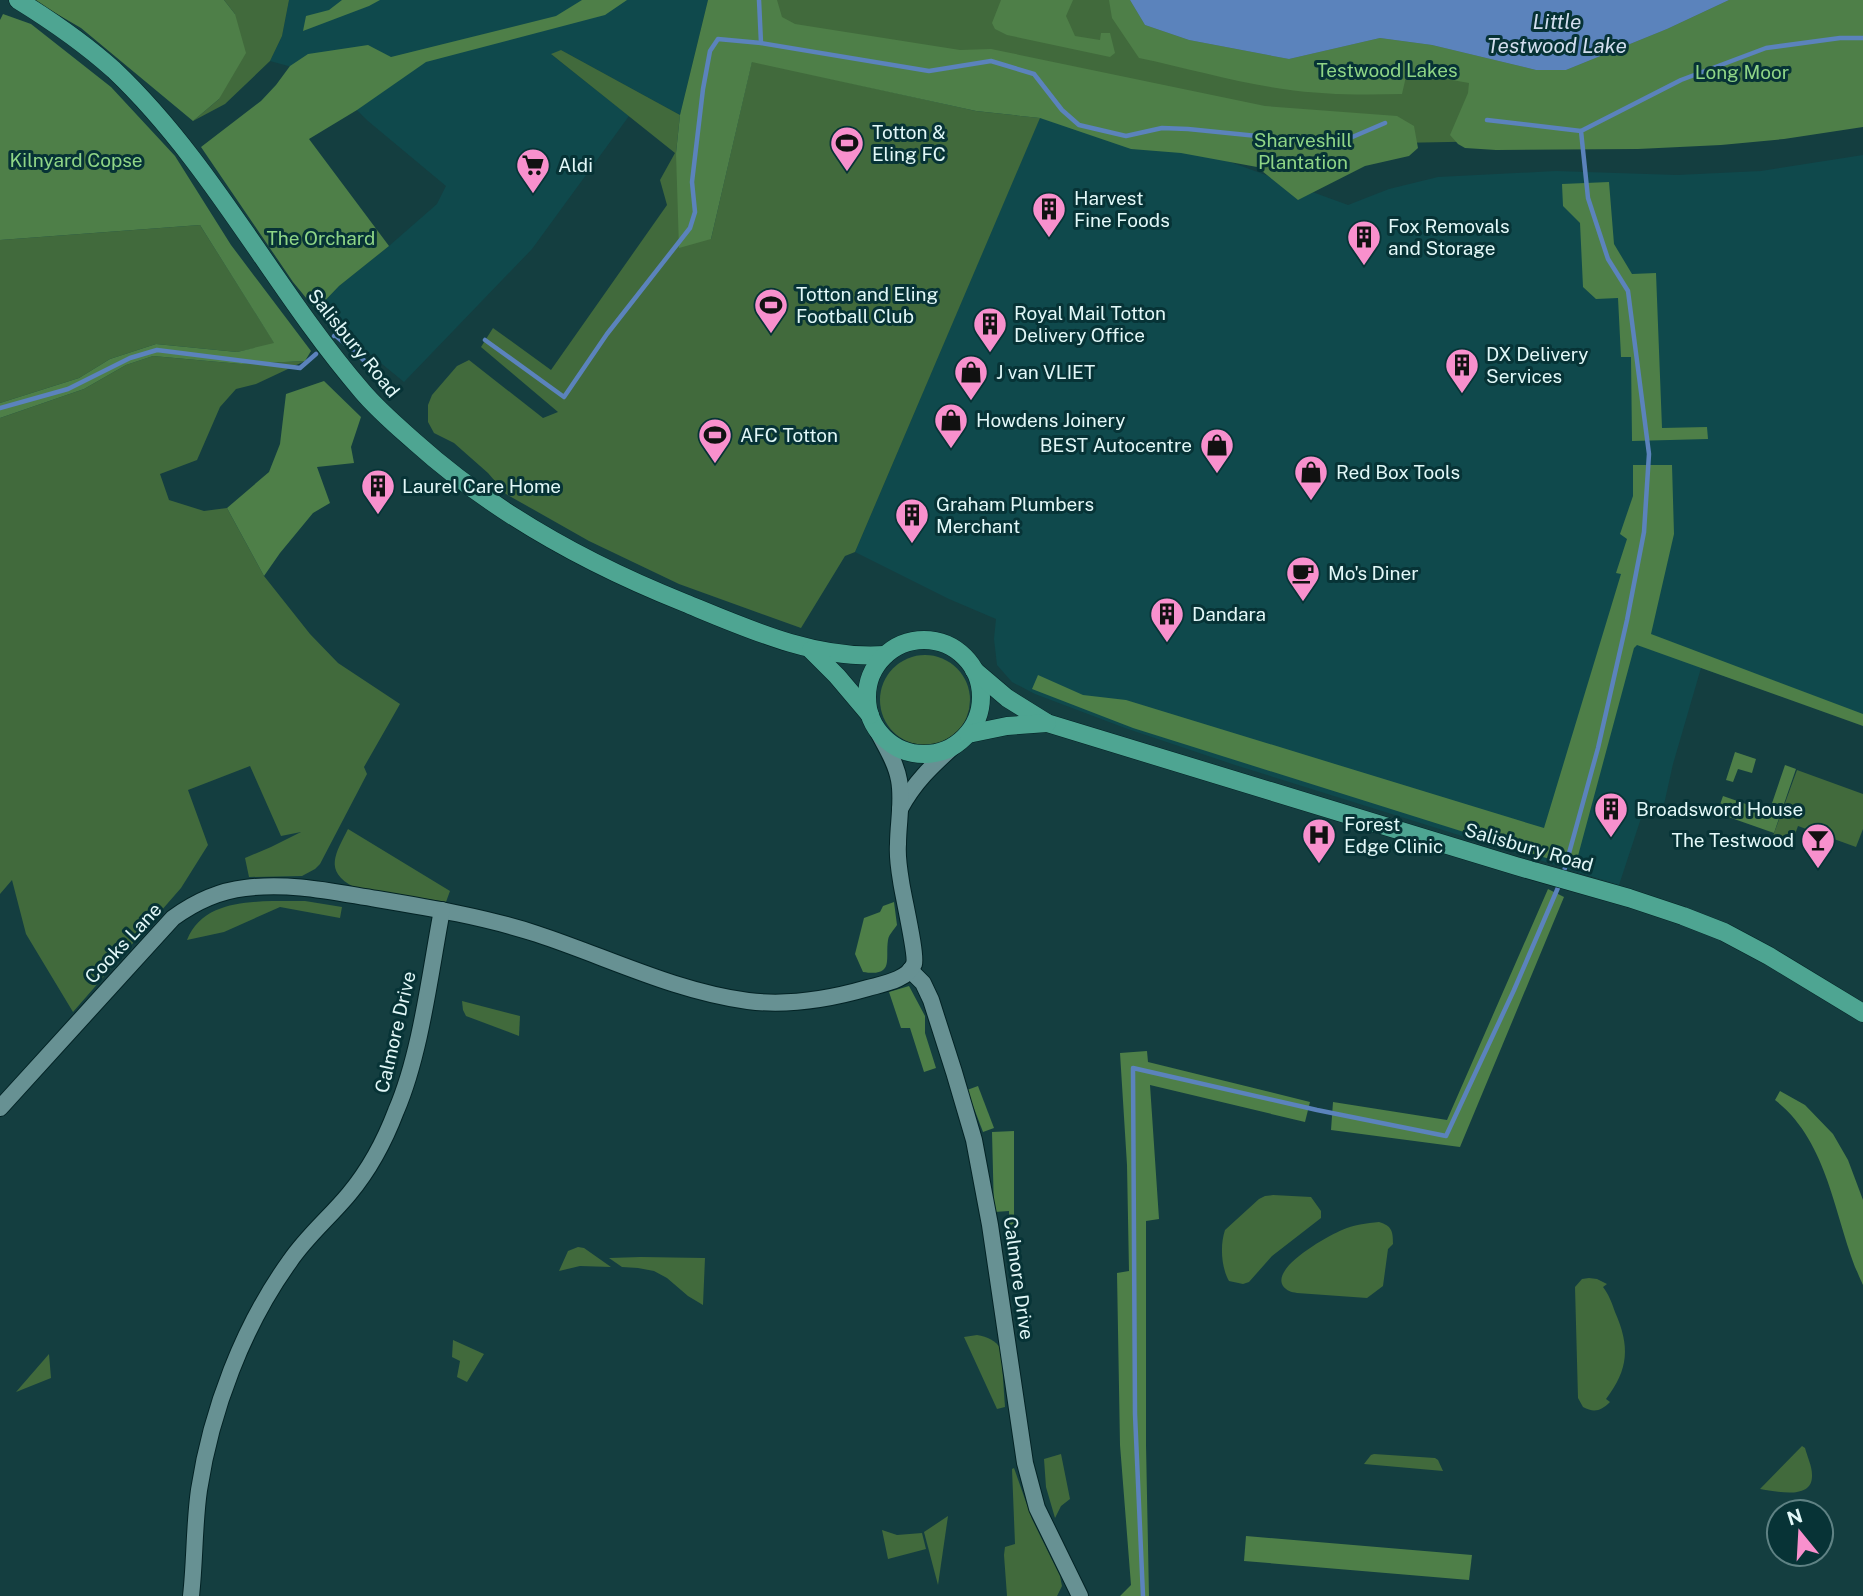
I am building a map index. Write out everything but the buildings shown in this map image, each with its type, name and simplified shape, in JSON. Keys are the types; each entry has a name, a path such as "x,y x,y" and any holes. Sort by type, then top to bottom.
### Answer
{"main road":[{"name":"Salisbury Road","path":"18,0 85,46 114,71 154,113 209,180 339,363 389,419 436,461 551,540 605,568 721,618 811,650 858,656 885,655"},
{"path":"924,640 957,650 969,662 979,682 980,710 975,723 962,739 945,750 921,754 897,748 878,732 870,715 867,689 877,665 885,655 897,647 924,640"},
{"name":"Salisbury Road","path":"811,650 838,676 870,715"},
{"name":"Salisbury Road","path":"974,670 1007,698 1047,723 1684,916 1724,932 1769,956 1863,1013"},
{"name":"Salisbury Road","path":"962,739 1007,726 1047,723"}],"street":[{"path":"442,910 534,933 666,981 723,997 749,1001 793,1002 849,993 897,979 914,964 914,950 904,904 897,848 899,780 892,758 878,732"},
{"path":"899,812 921,776 962,739"},
{"name":"Cooks Lane","path":"0,1108 152,940 173,918 190,906 244,888 285,886 442,910"},
{"name":"Calmore Drive","path":"191,1596 202,1473 209,1436 224,1389 258,1312 274,1285 313,1232 357,1184 397,1110 416,1046 442,910"},
{"name":"Calmore Drive","path":"910,970 923,983 931,1000 976,1152 990,1225 1030,1486 1037,1508 1080,1596"}],"shaded area":[{"path":"289,0 708,0 680,115 561,50 552,55 629,116 532,249 404,382 316,310 339,286 437,204 446,186 368,121 321,75 270,61 282,36"},
{"path":"1049,96 1348,205 1389,189 1438,177 1556,171 1677,175 1761,171 1863,155 1863,725 1701,668 1673,764 1661,818 1643,812 1619,885 1235,765 1125,728 1035,694 1012,682 997,665 994,639 996,619 949,599 855,552"}],"green space":[{"path":"33,0 224,0 235,14 246,53 219,99 193,121 81,28"},
{"path":"224,0 289,0 282,36 270,61 225,104 193,121 219,99 235,14"},
{"path":"342,0 380,0 303,31 306,16 329,10"},
{"name":"The Orchard","path":"582,0 627,0 605,15 426,62 357,110 309,139 389,246 339,286 316,310 293,282 201,147 261,101 290,66 308,54 368,45 391,57 556,16"},
{"name":"Sharveshill Plantation","path":"708,0 777,0 782,17 795,24 960,50 991,49 1265,106 1397,116 1414,126 1418,148 1409,156 1365,166 1298,200 1257,167 1181,153 1131,149 1040,118 976,111 752,62 711,239 679,248 676,153 680,115"},
{"name":"Testwood Lakes","path":"735,0 1863,0 1551,140 1397,143 732,31"},
{"path":"1001,0 1073,0 1066,16 1075,36 1100,40 1101,33 1110,33 1115,53 1110,57 1007,35 995,29 992,23"},
{"name":"Long Moor","path":"1109,0 1130,0 1145,25 1189,40 1289,59 1380,38 1432,45 1536,70 1566,70 1667,29 1729,0 1863,0 1863,127 1721,145 1638,149 1465,148 1450,135 1468,93 1469,83 1407,72 1402,94 1342,94 1283,89 1211,75 1139,58 1112,18"},
{"name":"Kilnyard Copse","path":"3,14 31,24 111,87 175,156 231,245 311,351 305,361 241,364 153,356 126,365 84,389 0,418 0,403 79,378 110,359 156,344 237,352 274,343 200,225 0,240 0,20"},
{"name":"Totton and Eling Football Club","path":"561,50 680,115 676,153 711,239 752,61 976,111 1040,118 855,552 845,556 801,628 679,584 589,541 506,494 488,473 454,443 434,433 428,422 428,405 432,395 457,366 469,360 543,418 558,412 481,347 493,328 551,370 667,205 660,180 675,153 551,54"},
{"path":"1609,182 1614,244 1632,274 1656,273 1662,428 1707,427 1708,439 1632,441 1631,357 1621,357 1618,298 1596,299 1583,287 1580,223 1563,206 1562,184"},
{"path":"200,225 275,344 237,352 156,344 110,359 79,378 0,403 0,240"},
{"path":"153,356 241,364 305,361 256,384 236,389 220,407 197,460 160,474 169,500 204,511 227,508 264,576 310,634 338,663 400,704 364,767 367,774 320,864 302,876 249,877 245,858 301,832 281,836 250,766 188,790 208,845 181,888 73,1012 26,934 12,880 0,894 0,418 84,389 126,365"},
{"path":"324,381 361,417 351,447 354,463 317,467 330,503 313,513 264,576 227,508 269,472 280,444 286,394"},
{"path":"1633,465 1672,465 1674,534 1651,634 1863,714 1863,726 1637,645 1575,867 1133,728 1032,689 1038,675 1083,695 1126,700 1544,828 1621,574 1616,573 1627,539 1620,534 1633,496"},
{"path":"925,655 942,659 957,668 966,683 970,700 966,717 957,732 942,741 925,745 908,741 893,732 884,717 880,700 884,683 893,668 908,659"},
{"path":"1735,752 1756,759 1752,773 1738,769 1733,782 1726,780"},
{"path":"1785,765 1796,769 1774,833 1717,813 1723,796 1769,812"},
{"path":"1797,770 1863,794 1863,829 1856,847 1798,826 1792,843 1773,836"},
{"path":"348,829 450,891 446,902 354,887 344,881 338,875 335,861"},
{"path":"1548,889 1564,897 1460,1147 1331,1130 1333,1102 1447,1120"},
{"path":"305,901 342,907 340,918 280,907 224,932 187,940 193,928 211,913 234,905"},
{"path":"894,902 897,925 889,938 886,965 880,972 863,972 855,954 864,918 880,912 883,906"},
{"path":"909,986 925,1016 925,1033 936,1068 924,1072 910,1028 901,1028 889,992"},
{"path":"462,1001 520,1016 519,1036 466,1016"},
{"path":"1147,1051 1148,1062 1310,1102 1305,1122 1150,1085 1159,1219 1146,1221 1149,1596 1120,1596 1131,1585 1120,1445 1117,1273 1129,1271 1127,1165 1120,1053"},
{"path":"978,1086 994,1128 983,1132 967,1090"},
{"path":"1780,1091 1805,1105 1833,1134 1848,1160 1863,1200 1863,1285 1820,1162 1809,1139 1794,1118 1775,1100"},
{"path":"1014,1131 1014,1252 1010,1252 1009,1211 994,1212 992,1132"},
{"path":"1273,1195 1311,1197 1321,1211 1321,1218 1272,1256 1249,1282 1243,1284 1229,1281 1222,1256 1225,1230 1259,1199"},
{"path":"1379,1222 1391,1230 1393,1244 1388,1249 1383,1286 1367,1298 1297,1293 1283,1286 1285,1270 1314,1245 1346,1228"},
{"path":"584,1248 611,1267 580,1266 559,1271 568,1251"},
{"path":"609,1258 705,1258 703,1305 654,1271 622,1267"},
{"path":"1589,1278 1607,1284 1603,1287 1620,1324 1625,1347 1619,1378 1606,1399 1610,1402 1594,1410 1583,1407 1578,1398 1575,1287 1582,1279"},
{"path":"977,1335 991,1339 1001,1349 1005,1407 997,1409 964,1337"},
{"path":"453,1340 484,1354 467,1382 457,1377 460,1361 452,1357"},
{"path":"49,1354 51,1378 16,1392"},
{"path":"1802,1446 1812,1472 1811,1483 1800,1491 1792,1492 1760,1489"},
{"path":"1061,1454 1070,1499 1061,1506 1055,1518 1046,1487 1044,1459"},
{"path":"1374,1454 1435,1458 1443,1471 1364,1464"},
{"path":"1014,1468 1032,1519 1060,1576 1062,1586 1057,1596 1007,1596 1004,1555 1005,1547 1015,1544"},
{"path":"948,1516 938,1585 924,1532"},
{"path":"882,1530 897,1535 922,1533 926,1549 888,1559"},
{"path":"1246,1536 1472,1555 1469,1580 1244,1561"}],"water":[{"name":"Little Testwood Lake","path":"1130,0 1729,0 1667,29 1566,70 1536,70 1432,45 1380,38 1289,59 1189,40 1145,25"}],"waterway":[{"path":"759,0 761,43"},
{"path":"1563,875 1598,748 1627,620 1644,532 1649,454 1628,291 1608,259 1588,198 1581,131 1681,80 1766,48 1840,38 1863,38"},
{"path":"485,340 564,397 607,334 690,228 695,212 692,182 703,89 710,51 718,39 761,43 929,71 991,61 1034,74 1062,110 1079,125 1126,136 1162,128 1336,144 1385,123"},
{"path":"1487,120 1581,131"},
{"path":"334,336 384,378"},
{"path":"0,408 68,389 130,358 157,350 300,368 316,354"},
{"path":"1143,1596 1135,1414 1133,1068 1446,1136 1560,883"}],"place":[{"name":"Totton & Eling FC","path":"847,173"},
{"name":"Aldi","path":"533,195"},
{"name":"Harvest Fine Foods","path":"1049,239"},
{"name":"Fox Removals and Storage","path":"1364,267"},
{"name":"Totton and Eling Football Club","path":"771,335"},
{"name":"Royal Mail Totton Delivery Office","path":"990,354"},
{"name":"DX Delivery Services","path":"1462,395"},
{"name":"J van VLIET","path":"971,402"},
{"name":"Howdens Joinery","path":"951,450"},
{"name":"AFC Totton","path":"715,465"},
{"name":"BEST Autocentre","path":"1217,475"},
{"name":"Red Box Tools","path":"1311,502"},
{"name":"Laurel Care Home","path":"378,516"},
{"name":"Graham Plumbers Merchant","path":"912,545"},
{"name":"Mo's Diner","path":"1303,603"},
{"name":"Dandara","path":"1167,644"},
{"name":"Broadsword House","path":"1611,839"},
{"name":"Forest Edge Clinic","path":"1319,865"},
{"name":"The Testwood","path":"1818,870"}]}
